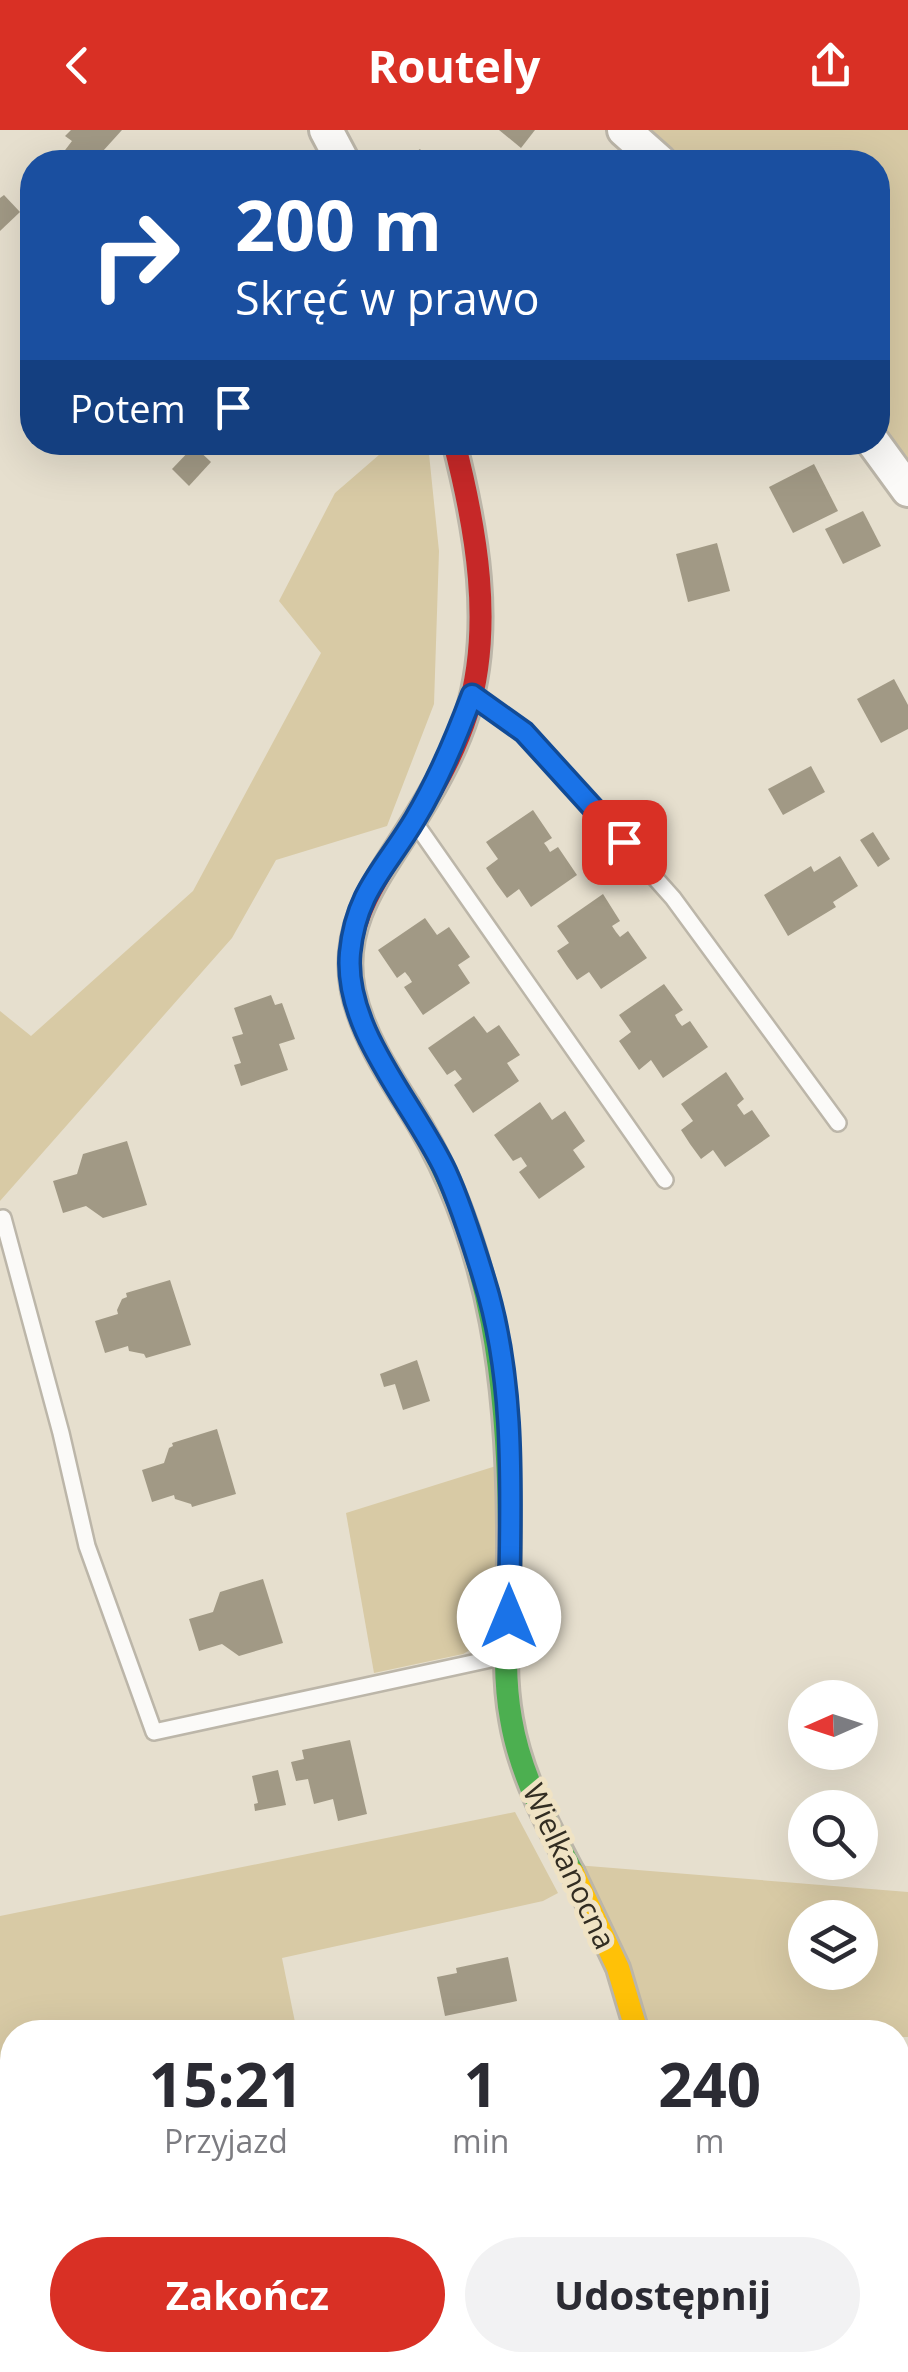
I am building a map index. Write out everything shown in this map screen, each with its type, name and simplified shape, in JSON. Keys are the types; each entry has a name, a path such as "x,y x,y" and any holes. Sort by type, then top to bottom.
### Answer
{"street":[{"path":"624,130 646,150"},
{"name":"Wielkanocna","path":"458,455 471,505 480,610 472,695 450,756 414,821 368,887 354,928 350,959 355,1000 377,1054 446,1172 484,1280 502,1352 510,1540 510,1719 534,1799 601,1924 636,2020"},
{"path":"882,455 908,490"}],"lane":[{"path":"472,695 524,732 673,898 838,1123"},
{"path":"414,821 665,1180"},
{"path":"3,1218 88,1546 154,1732 509,1655"}],"shaded area":[{"path":"646,130 908,130 908,471 890,445 890,150 669,150"},
{"path":"379,455 429,455 439,551 434,704 387,826 276,860 232,938 0,1201 0,1011 31,1036 193,891 321,653 279,601 335,493"},
{"path":"496,1466 496,1635 463,1654 374,1673 346,1513"},
{"path":"515,1812 558,1893 543,1901 282,1958 295,2020 0,2020 0,1916"},
{"path":"576,1865 908,1892 908,2020 643,2020"}],"building":[{"path":"71,130 122,130 104,150 65,150 72,141 65,136"},
{"path":"499,130 535,130 521,148"},
{"path":"4,195 20,212 0,231 0,198"},
{"path":"185,455 204,455 211,462 189,486 172,469"},
{"path":"814,464 838,511 793,533 769,487"},
{"path":"863,511 881,546 843,564 825,529"},
{"path":"717,543 730,591 688,602 676,554"},
{"path":"894,679 908,705 908,729 881,743 857,699"},
{"path":"811,766 825,792 783,815 768,789"},
{"path":"533,810 552,838 544,843 550,852 558,847 577,875 531,907 519,889 507,898 496,883 486,868 498,859 486,842"},
{"path":"873,832 890,859 878,867 860,840"},
{"path":"840,856 858,886 833,902 836,907 788,936 764,895 811,866 814,872"},
{"path":"603,894 620,921 612,926 616,932 620,937 628,931 647,958 601,989 589,972 577,980 567,966 557,951 569,943 557,926"},
{"path":"425,918 437,935 449,927 470,957 458,965 470,983 423,1015 404,987 412,982 409,977 405,972 397,978 378,950"},
{"path":"664,984 683,1010 675,1015 678,1021 682,1026 690,1021 708,1047 663,1078 651,1060 639,1070 619,1041 631,1032 619,1015"},
{"path":"271,995 275,1005 282,1003 295,1039 279,1044 288,1070 241,1086 234,1065 241,1063 232,1037 243,1034 234,1008"},
{"path":"474,1016 487,1033 499,1025 520,1055 507,1063 519,1081 473,1113 454,1085 462,1079 455,1070 447,1075 428,1048"},
{"path":"726,1072 744,1099 737,1105 744,1115 752,1110 770,1136 725,1167 713,1150 701,1159 690,1144 681,1130 693,1121 681,1104"},
{"path":"540,1102 552,1120 565,1111 585,1141 573,1150 585,1167 539,1199 519,1172 527,1166 521,1157 513,1161 494,1135"},
{"path":"127,1141 147,1205 103,1218 86,1206 63,1213 53,1181 77,1174 83,1154"},
{"path":"170,1280 191,1345 146,1358 129,1351 128,1346 105,1353 95,1321 118,1314 126,1293"},
{"path":"417,1360 430,1401 403,1410 395,1384 384,1387 380,1374"},
{"path":"217,1429 236,1494 192,1507 174,1495 152,1502 142,1470 164,1463 172,1443"},
{"path":"263,1579 283,1643 239,1656 222,1644 199,1651 189,1619 213,1612 220,1592"},
{"path":"350,1740 367,1814 338,1821 333,1799 314,1804 308,1779 296,1781 291,1762 304,1759 302,1750"},
{"path":"278,1770 286,1805 255,1811 254,1804 258,1803 252,1776"},
{"path":"508,1957 517,2001 445,2016 437,1977 457,1973 456,1968"}],"traffic: fast":[{"path":"409,1107 461,1212 492,1322 509,1493 508,1699 528,1779 573,1873"}],"traffic: slow":[{"path":"573,1873 618,1968 633,2020"}],"traffic: jam":[{"path":"409,1107 362,1022 350,968 356,925 364,905 449,759 475,681 481,612 479,578 457,455"}],"route":[{"path":"509,1617 510,1540 502,1352 484,1280 446,1172 377,1054 355,1000 350,959 354,928 368,887 414,821 450,756 472,695 524,732 624,842"}]}
